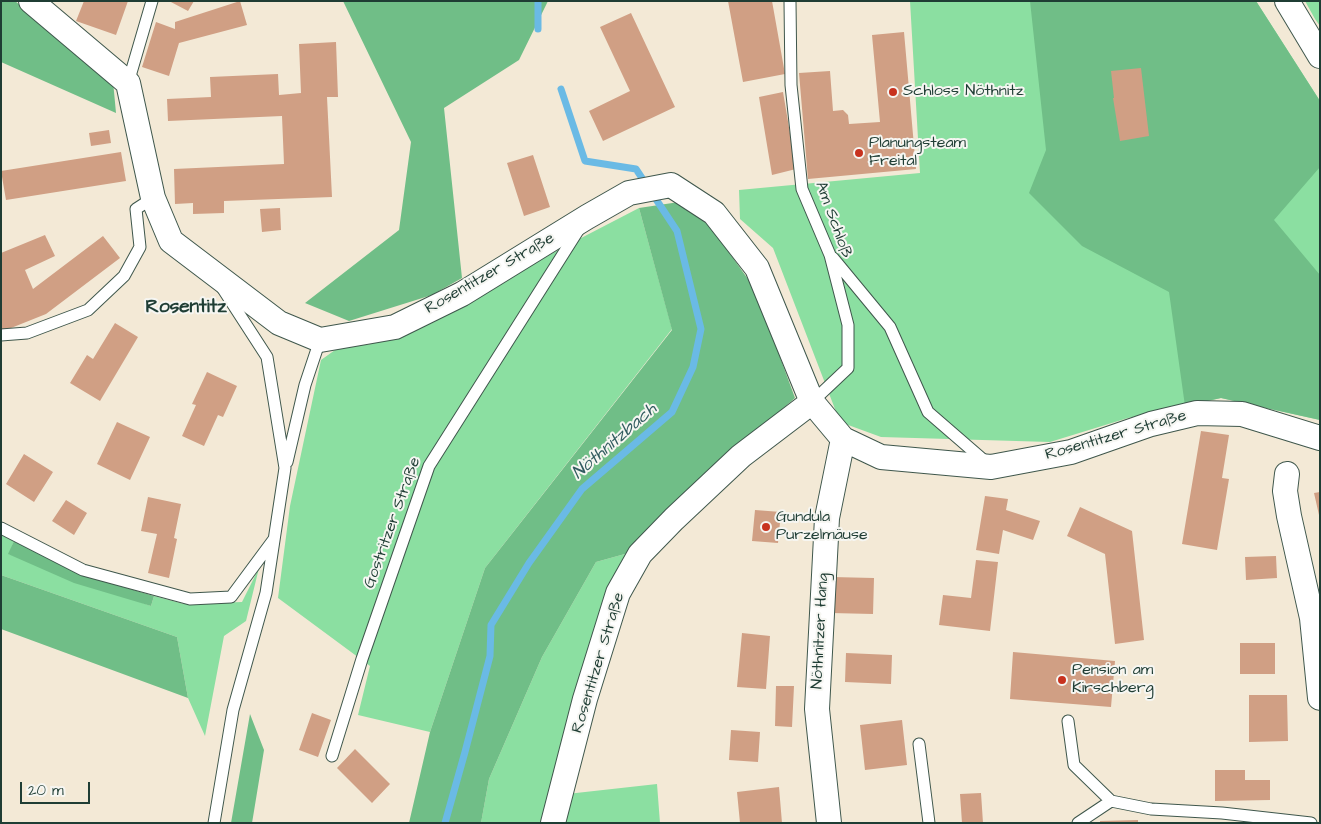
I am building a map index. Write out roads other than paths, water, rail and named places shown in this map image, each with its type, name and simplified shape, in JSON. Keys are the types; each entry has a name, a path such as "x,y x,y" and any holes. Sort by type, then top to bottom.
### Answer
{"street":[{"path":"31,1 128,83 153,198 171,241 280,322 320,340"},
{"path":"1287,1 1320,56"},
{"name":"Rosentitzer Straße","path":"320,340 395,327 462,294 629,193 671,185 714,213 757,268 812,402 843,439 880,457 991,467 1071,452 1151,424 1197,413 1242,414 1320,438"},
{"name":"Rosentitzer Straße","path":"553,823 585,699 618,594 640,554 741,456 812,402"},
{"name":"Nöthnitzer Hang","path":"829,823 817,708 827,518 843,439"},
{"path":"1287,474 1285,491 1289,516 1316,617 1320,698"}],"lane":[{"path":"128,83 152,1"},
{"name":"Am Schloß","path":"790,1 791,85 802,190 830,255 848,325 848,368 812,402"},
{"path":"1,335 28,333 88,310 124,276 140,247 136,209 153,198"},
{"name":"Gostritzer Straße","path":"332,756 362,659 429,466 587,217"},
{"path":"830,255 890,327 928,412 991,467"},
{"path":"214,274 267,357 285,468"},
{"path":"214,823 233,710 266,593 285,468 305,385 320,340"},
{"path":"1,528 82,570 190,599 231,597 274,537"},
{"path":"1068,721 1074,765 1111,801 1151,809 1222,818 1311,823"},
{"path":"919,744 929,823"},
{"path":"1078,823 1111,801"}],"waterway":[{"name":"Nöthnitzbach","path":"538,1 538,29"},
{"name":"Nöthnitzbach","path":"445,823 490,656 491,625 529,563 582,489 672,412 693,367 701,329 677,231 636,169 585,161 561,89"}],"place":[{"name":"Schloss Nöthnitz","path":"893,92"},
{"name":"Planungsteam Freital","path":"859,153"},
{"name":"Gundula Purzelmäuse","path":"766,527"},
{"name":"Pension am Kirschberg","path":"1062,680"}],"district":[{"name":"Rosentitz","path":"186,308"}]}
